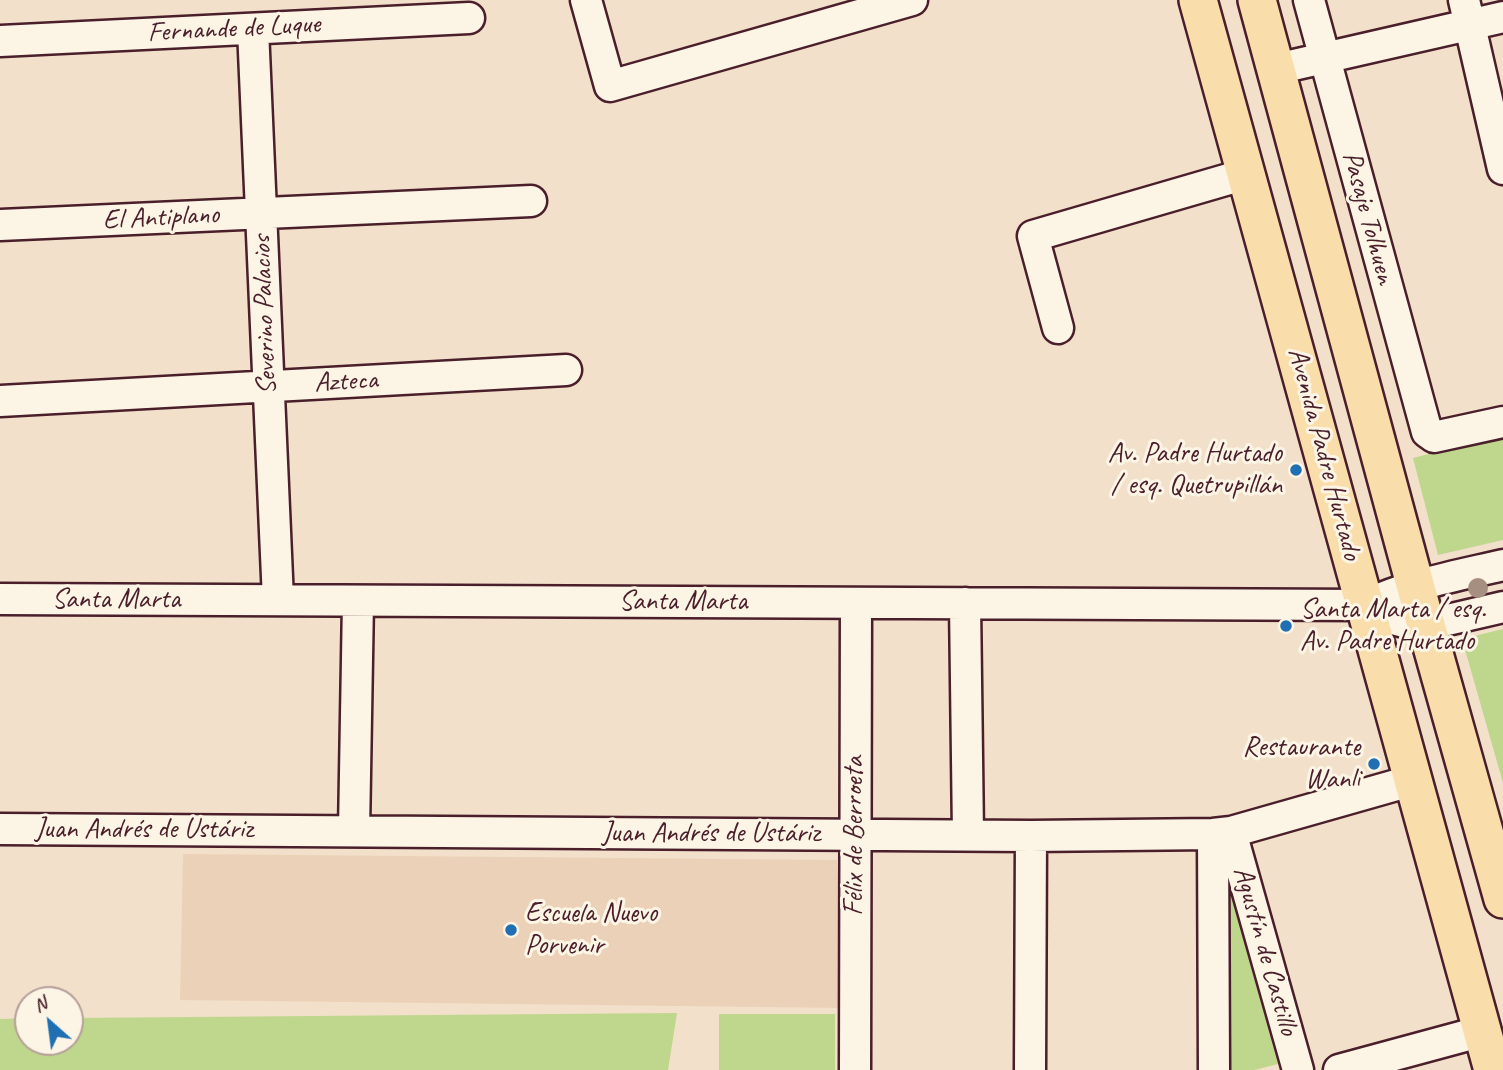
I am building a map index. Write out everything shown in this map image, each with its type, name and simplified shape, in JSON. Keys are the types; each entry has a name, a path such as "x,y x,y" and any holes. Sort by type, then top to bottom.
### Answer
{"main road":[{"name":"Avenida Padre Hurtado","path":"1198,0 1493,1070"},
{"name":"Avenida Padre Hurtado","path":"1256,0 1503,899"}],"street":[{"path":"586,0 610,86 843,10 912,0"},
{"name":"Pasaje Tolhuen","path":"1309,0 1425,428 1430,435 1438,436 1503,422"},
{"path":"1276,69 1325,58 1467,12 1503,17"},
{"path":"1467,12 1502,162"},
{"name":"Fernande de Luque","path":"0,41 469,18"},
{"name":"Severino Palacios","path":"253,29 278,600"},
{"path":"1058,327 1033,236 1246,174"},
{"name":"El Antiplano","path":"0,225 531,201"},
{"name":"Azteca","path":"0,401 566,370"},
{"name":"Santa Marta","path":"0,599 1366,605 1416,585 1503,565"},
{"path":"354,831 358,601"},
{"name":"Félix de Berroeta","path":"855,1070 856,603"},
{"path":"965,603 968,835"},
{"name":"Santa Marta","path":"1366,605 1393,619 1426,625 1503,607"},
{"name":"Juan Andrés de Ustáriz","path":"0,829 1031,836 1222,833 1415,780"},
{"path":"1214,1070 1222,833"},
{"name":"Agustín de Castillo","path":"1222,833 1298,1070"},
{"path":"1030,1070 1031,836"},
{"path":"1339,1070 1483,1031"}],"shaded area":[{"name":"Escuela Nuevo Porvenir","path":"183,854 837,860 844,1008 180,1000"}],"green space":[{"path":"1503,435 1503,540 1438,555 1413,458"},
{"path":"1503,629 1503,783 1462,639"},
{"path":"1230,891 1278,1064 1254,1070 1226,1070"},
{"path":"677,1013 668,1070 0,1070 0,1019 14,1018 14,1056 84,1056 84,1018"},
{"path":"719,1014 835,1014 835,1070 719,1070"}],"place":[{"name":"Av. Padre Hurtado / esq. Quetrupillán","path":"1296,470"},
{"name":"Santa Marta / esq. Av. Padre Hurtado","path":"1286,626"},
{"name":"Restaurante Wanli","path":"1374,764"},
{"name":"Escuela Nuevo Porvenir","path":"511,930"}]}
